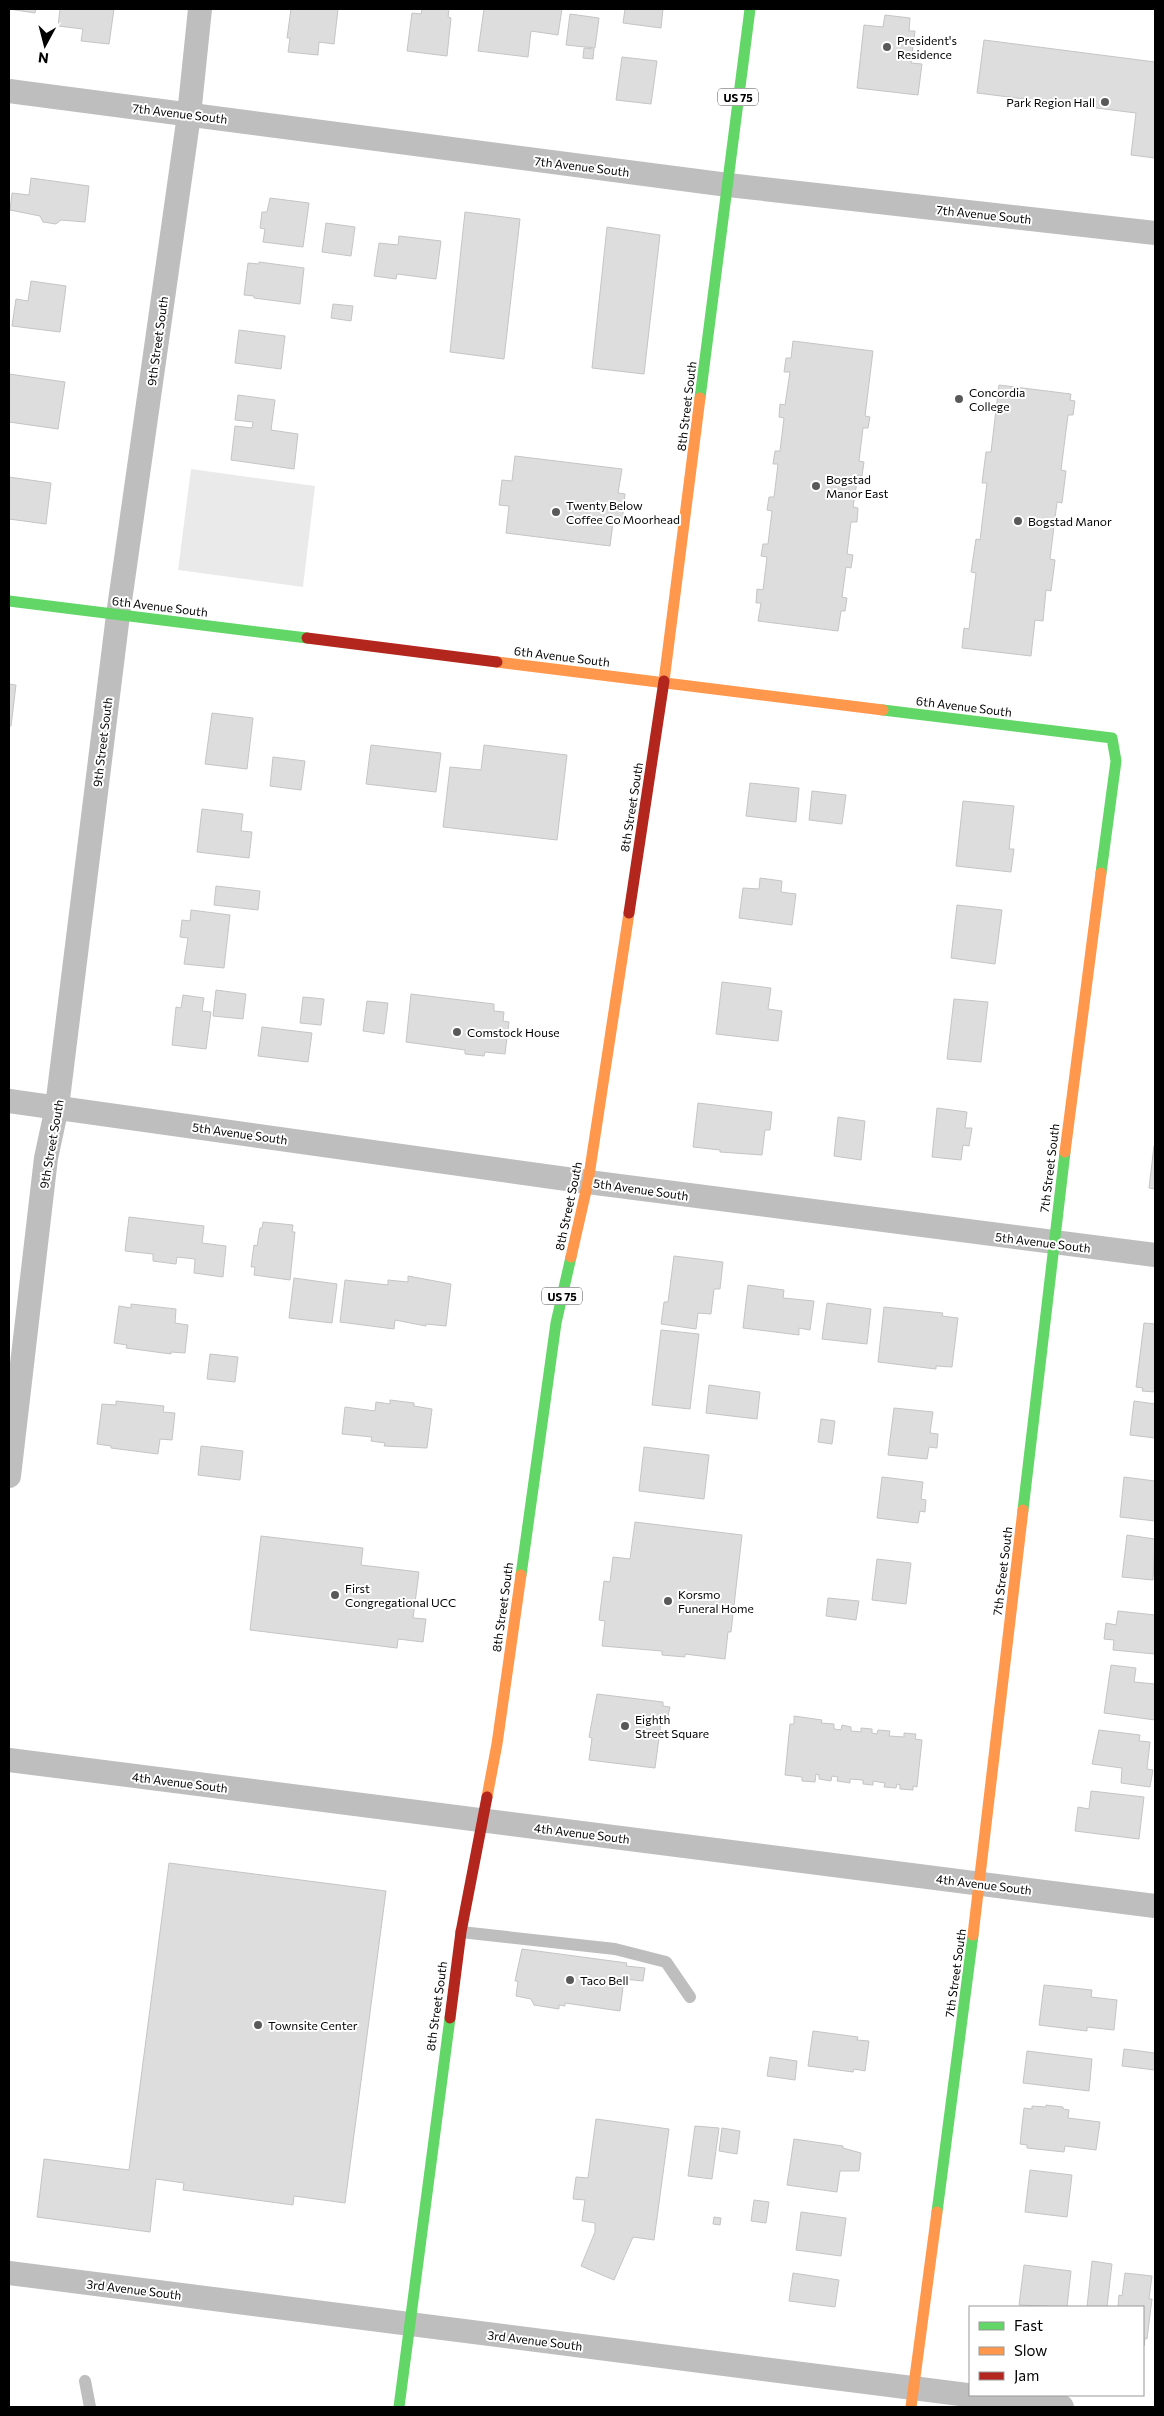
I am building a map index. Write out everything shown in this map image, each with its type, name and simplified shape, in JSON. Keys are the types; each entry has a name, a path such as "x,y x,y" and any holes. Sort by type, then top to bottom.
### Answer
{"street":[{"name":"9th Street South","path":"9,1476 46,1158 57,1107 118,615 189,115 200,9"},
{"name":"8th Street South","path":"399,2407 461,1932 497,1744 556,1323 588,1182 664,682 750,9"},
{"name":"7th Avenue South","path":"9,91 728,185 1155,233"},
{"name":"6th Avenue South","path":"9,601 1112,738"},
{"name":"7th Street South","path":"913,2398 980,1883 1053,1244 1116,760 1112,738"},
{"name":"5th Avenue South","path":"9,1101 588,1182 1053,1244 1155,1255"},
{"name":"4th Avenue South","path":"9,1760 1155,1906"},
{"name":"3rd Avenue South","path":"9,2273 409,2324 913,2398 1062,2407"}],"lane":[{"path":"461,1932 616,1949 666,1962 690,1997"},
{"path":"80,2407 85,2381 90,2407"}],"shaded area":[{"path":"191,469 315,486 303,587 178,570"}],"building":[{"path":"9,9 36,9 35,13"},
{"path":"60,9 114,9 109,44 81,41 83,29 58,26"},
{"path":"291,9 338,9 334,44 319,42 318,55 288,52 290,38 287,38"},
{"path":"422,9 449,9 448,17 451,18 447,56 407,51 412,13 421,14"},
{"path":"484,9 562,9 558,35 531,31 528,57 478,51"},
{"path":"625,9 663,9 661,28 623,23"},
{"path":"570,14 599,18 595,48 566,45"},
{"name":"President's Residence","path":"885,15 910,18 909,31 915,31 911,63 922,64 918,95 857,88 864,25 883,27"},
{"name":"Park Region Hall","path":"984,40 1155,62 1155,158 1131,155 1136,113 977,93"},
{"path":"584,48 594,49 593,59 583,58"},
{"path":"622,57 657,61 651,104 616,100"},
{"path":"31,178 89,186 85,222 61,220 56,224 43,222 40,216 10,210 12,193 29,195"},
{"path":"270,198 309,203 303,247 263,242 265,229 260,228 262,212 267,212"},
{"path":"465,212 520,219 504,359 450,352"},
{"path":"326,223 355,227 351,256 322,252"},
{"path":"607,227 660,235 644,374 592,368"},
{"path":"399,236 441,241 436,279 397,274 396,279 374,276 379,243 398,245"},
{"path":"259,262 304,268 300,304 244,295 248,263 259,264"},
{"path":"31,281 66,286 60,332 12,326 16,299 28,301"},
{"path":"333,304 353,306 351,321 331,318"},
{"path":"239,330 285,336 281,369 235,363"},
{"name":"Bogstad Manor East","path":"793,341 873,351 865,416 870,417 868,428 863,428 859,461 864,462 862,476 858,475 853,507 858,508 857,522 851,522 847,554 853,555 851,568 846,567 842,597 847,598 845,611 841,611 838,631 758,621 761,603 756,603 757,589 763,590 767,557 761,556 763,544 768,544 772,511 767,510 769,497 774,497 778,464 773,464 775,451 780,451 784,418 779,417 780,404 785,405 790,372 784,372 786,358 791,358"},
{"path":"9,374 65,382 58,429 9,422"},
{"name":"Bogstad Manor","path":"999,385 1071,394 1070,400 1075,401 1073,415 1068,415 1061,470 1066,471 1062,503 1057,502 1050,559 1055,560 1051,591 1046,590 1043,621 1035,620 1031,656 962,648 964,628 969,629 976,573 971,572 976,539 980,540 987,483 982,483 986,452 991,452"},
{"path":"238,395 275,400 271,430 298,434 294,469 231,460 235,426 252,428 253,422 235,420"},
{"path":"515,456 622,469 618,493 625,494 622,524 613,523 610,546 506,533 509,506 499,505 502,480 512,481"},
{"path":"9,477 51,483 46,524 9,519"},
{"path":"9,684 16,685 11,726 9,726"},
{"path":"212,713 253,718 247,769 205,764"},
{"path":"371,745 441,753 436,792 366,784"},
{"path":"484,745 567,755 557,840 443,827 450,767 481,770"},
{"path":"273,757 305,761 301,790 270,786"},
{"path":"750,783 799,788 796,822 746,816"},
{"path":"812,791 846,795 842,824 809,820"},
{"path":"963,801 1014,806 1009,849 1014,849 1011,872 956,866"},
{"path":"202,809 243,814 241,831 252,832 249,858 197,852"},
{"path":"760,878 782,881 781,892 796,894 792,925 739,918 743,888 759,889"},
{"path":"216,886 260,891 258,910 214,905"},
{"path":"957,905 1002,910 995,964 951,958"},
{"path":"191,910 230,915 224,968 184,964 188,938 180,937 182,920 190,921"},
{"path":"722,982 771,988 768,1009 782,1011 778,1041 716,1034"},
{"path":"216,990 246,994 243,1019 213,1016"},
{"name":"Comstock House","path":"411,994 494,1004 494,1011 504,1012 503,1021 509,1022 505,1054 485,1052 484,1056 465,1054 465,1050 406,1042"},
{"path":"183,995 204,998 202,1011 211,1012 206,1049 172,1045 176,1007 181,1008"},
{"path":"303,997 324,999 321,1025 300,1023"},
{"path":"954,999 988,1002 981,1062 947,1059"},
{"path":"367,1001 388,1003 384,1034 363,1031"},
{"path":"262,1027 312,1033 308,1062 258,1056"},
{"path":"698,1103 772,1112 770,1130 765,1130 762,1155 720,1152 720,1150 693,1147"},
{"path":"937,1108 967,1112 965,1128 972,1128 969,1146 963,1145 961,1160 932,1157"},
{"path":"838,1117 865,1121 861,1160 834,1156"},
{"path":"1155,1147 1155,1189 1149,1188"},
{"path":"129,1217 204,1226 202,1243 226,1246 223,1277 194,1273 195,1259 177,1257 176,1264 153,1261 153,1254 125,1251"},
{"path":"263,1222 293,1225 292,1232 295,1232 290,1280 254,1275 255,1267 251,1267 254,1245 257,1246"},
{"path":"674,1256 723,1262 720,1289 714,1289 711,1314 698,1313 696,1329 661,1324 664,1302 668,1302"},
{"path":"408,1276 451,1284 446,1326 426,1324 426,1326 395,1320 394,1329 340,1322 345,1280 388,1285 388,1280 408,1282"},
{"path":"294,1278 337,1284 332,1323 289,1318"},
{"path":"748,1285 784,1290 783,1298 814,1301 810,1330 799,1328 799,1335 743,1328"},
{"path":"827,1303 871,1309 867,1344 822,1339"},
{"path":"131,1304 176,1309 175,1323 188,1325 185,1353 171,1352 171,1354 126,1348 127,1345 114,1343 119,1306 131,1308"},
{"path":"884,1307 943,1313 942,1316 958,1318 952,1367 936,1366 936,1369 878,1362"},
{"path":"1144,1323 1155,1324 1155,1392 1142,1391 1143,1388 1136,1387"},
{"path":"661,1330 699,1334 690,1409 652,1405"},
{"path":"210,1354 238,1357 235,1382 207,1379"},
{"path":"709,1385 760,1392 757,1419 706,1413"},
{"path":"390,1400 414,1403 414,1406 432,1409 427,1448 384,1446 385,1443 371,1441 372,1437 342,1434 345,1407 375,1411 376,1402 390,1404"},
{"path":"116,1401 164,1406 163,1412 175,1413 172,1440 160,1439 158,1454 111,1448 111,1446 97,1444 102,1404 116,1405"},
{"path":"1134,1401 1155,1404 1155,1438 1130,1435"},
{"path":"894,1408 933,1412 930,1433 938,1434 937,1448 929,1447 927,1459 888,1455"},
{"path":"821,1419 835,1421 832,1444 818,1442"},
{"path":"201,1446 243,1451 240,1480 198,1475"},
{"path":"644,1447 709,1455 704,1499 639,1491"},
{"path":"882,1477 923,1482 921,1499 926,1500 925,1512 920,1511 918,1523 877,1518"},
{"path":"1124,1477 1155,1481 1155,1521 1120,1517"},
{"name":"Korsmo Funeral Home","path":"635,1522 742,1535 731,1632 728,1632 725,1659 685,1654 685,1657 662,1655 662,1651 602,1646 605,1621 599,1620 604,1581 610,1582 613,1557 630,1559"},
{"path":"1127,1535 1155,1539 1153,1580 1122,1577"},
{"name":"First Congregational UCC","path":"261,1536 363,1548 361,1565 419,1572 413,1618 426,1619 423,1642 398,1639 397,1648 250,1630"},
{"path":"877,1559 911,1563 906,1604 872,1600"},
{"path":"828,1598 859,1601 856,1620 826,1616"},
{"path":"1118,1611 1155,1615 1155,1654 1113,1650 1114,1640 1104,1639 1106,1623 1116,1625"},
{"path":"1111,1665 1136,1668 1134,1682 1155,1684 1155,1720 1104,1713"},
{"name":"Eighth Street Square","path":"597,1694 663,1702 663,1706 670,1707 668,1716 662,1715 655,1768 589,1760 592,1738 589,1737"},
{"path":"794,1716 822,1720 821,1723 834,1724 834,1729 841,1730 842,1725 851,1727 851,1731 861,1732 861,1728 872,1729 872,1733 877,1734 878,1730 890,1731 889,1736 904,1737 904,1733 916,1734 915,1739 922,1740 917,1787 913,1786 913,1790 900,1789 900,1785 897,1784 896,1788 884,1787 885,1783 873,1781 873,1785 863,1784 863,1780 850,1779 850,1783 837,1781 838,1777 832,1776 831,1781 819,1779 819,1775 816,1774 815,1782 802,1781 802,1777 785,1775 790,1724 794,1724"},
{"path":"1099,1730 1140,1735 1139,1741 1150,1742 1147,1769 1153,1770 1150,1787 1121,1783 1122,1768 1092,1764"},
{"path":"1091,1791 1144,1797 1139,1839 1075,1831 1078,1807 1089,1809"},
{"name":"Townsite Center","path":"169,1863 386,1891 345,2203 294,2196 293,2205 183,2190 184,2183 156,2179 150,2232 37,2217 44,2159 129,2170"},
{"name":"Taco Bell","path":"522,1949 627,1963 626,1966 645,1968 643,1981 624,1979 620,2011 565,2003 565,2006 559,2005 559,2009 534,2005 531,1999 516,1996 518,1981 515,1981"},
{"path":"1044,1985 1092,1990 1091,1997 1117,2000 1114,2030 1087,2027 1087,2031 1039,2025"},
{"path":"813,2031 858,2037 857,2040 869,2041 865,2071 854,2069 853,2072 808,2066"},
{"path":"1124,2049 1155,2053 1155,2070 1122,2066"},
{"path":"1027,2051 1092,2059 1089,2091 1023,2083"},
{"path":"770,2057 797,2061 795,2080 767,2076"},
{"path":"1046,2105 1063,2107 1063,2109 1069,2110 1068,2118 1100,2122 1096,2150 1065,2146 1064,2152 1027,2148 1027,2145 1020,2144 1024,2108 1032,2109 1032,2106 1046,2107"},
{"path":"596,2119 669,2129 654,2240 633,2237 614,2280 581,2266 595,2232 595,2223 582,2221 585,2200 573,2199 576,2177 588,2178"},
{"path":"695,2126 719,2128 712,2179 688,2176"},
{"path":"722,2128 740,2131 737,2154 719,2151"},
{"path":"794,2139 843,2146 843,2148 861,2153 859,2171 840,2171 837,2192 787,2185"},
{"path":"1030,2170 1072,2175 1067,2217 1025,2212"},
{"path":"754,2200 769,2202 766,2223 751,2221"},
{"path":"801,2212 846,2218 841,2256 796,2250"},
{"path":"714,2217 721,2218 720,2225 713,2224"},
{"path":"1092,2261 1112,2264 1107,2306 1087,2306"},
{"path":"1024,2265 1071,2271 1067,2306 1019,2305"},
{"path":"793,2273 839,2280 835,2307 789,2301"},
{"path":"1125,2273 1152,2276 1149,2299 1152,2299 1147,2339 1145,2338 1144,2346 1144,2306 1118,2306 1119,2295 1122,2296"}],"traffic: fast":[{"path":"700,398 750,9"},
{"path":"9,601 307,638"},
{"path":"883,710 1112,738 1116,761 1101,873"},
{"path":"1023,1510 1065,1152"},
{"path":"521,1575 556,1323 571,1257"},
{"path":"937,2212 973,1935"},
{"path":"399,2407 450,2018"}],"traffic: slow":[{"path":"664,681 700,398"},
{"path":"497,662 883,710"},
{"path":"1065,1152 1101,873"},
{"path":"571,1257 588,1182 629,913"},
{"path":"973,1935 1023,1510"},
{"path":"487,1797 497,1744 521,1575"},
{"path":"911,2407 937,2212"}],"traffic: jam":[{"path":"307,638 497,662"},
{"path":"629,913 664,681"},
{"path":"450,2018 461,1932 487,1797"}],"place":[{"name":"President's Residence","path":"887,47"},
{"name":"Park Region Hall","path":"1105,102"},
{"name":"Concordia College","path":"959,399"},
{"name":"Bogstad Manor East","path":"816,486"},
{"name":"Twenty Below Coffee Co Moorhead","path":"556,512"},
{"name":"Bogstad Manor","path":"1018,521"},
{"name":"Comstock House","path":"457,1032"},
{"name":"First Congregational UCC","path":"335,1595"},
{"name":"Korsmo Funeral Home","path":"668,1601"},
{"name":"Eighth Street Square","path":"625,1726"},
{"name":"Taco Bell","path":"570,1980"},
{"name":"Townsite Center","path":"258,2025"}]}
